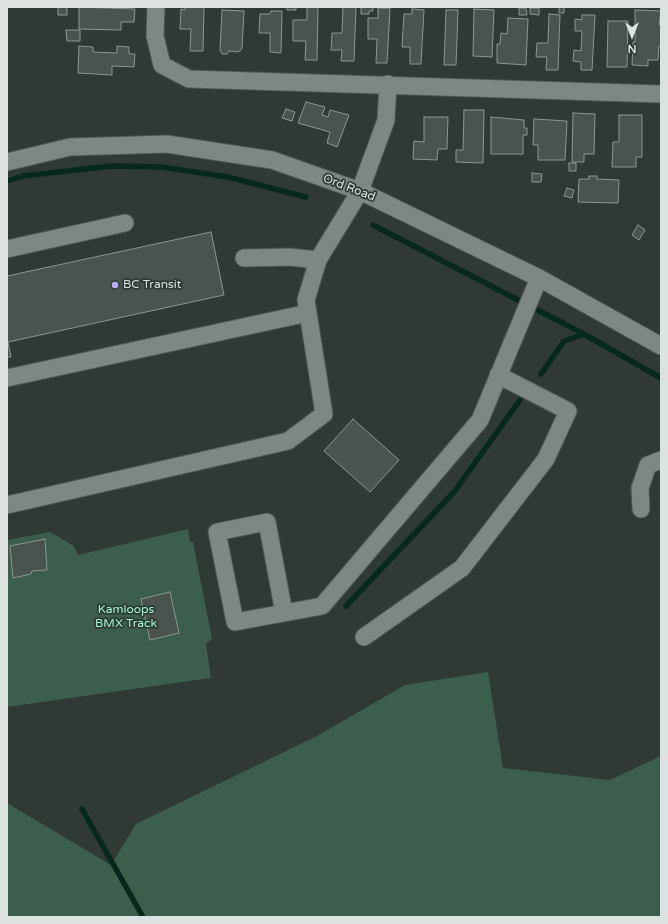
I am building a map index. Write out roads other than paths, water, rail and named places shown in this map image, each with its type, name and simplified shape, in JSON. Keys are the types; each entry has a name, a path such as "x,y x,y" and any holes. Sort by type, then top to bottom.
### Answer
{"street":[{"path":"156,7 155,36 162,65 189,79 388,84 661,94"},
{"path":"7,505 288,441 324,414 306,300 318,260 360,191 386,120 388,84"},
{"name":"Ord Road","path":"7,162 70,147 167,144 272,160 360,191 539,278 661,346"},
{"path":"7,249 125,223"},
{"path":"244,258 289,257 318,260"},
{"path":"284,613 267,522 217,532 235,622 284,613 322,606 480,420 539,278"},
{"path":"7,378 308,313"},
{"path":"364,638 462,568 546,459 568,411 498,375"},
{"path":"641,509 640,488 648,465 661,460"}],"waterway":[{"path":"7,181 23,176 112,166 162,167 228,177 306,197"},
{"path":"373,225 584,334"},
{"path":"541,374 564,341 584,334 661,378"},
{"path":"346,606 454,492 520,400"},
{"path":"82,809 143,917"}],"place":[{"name":"BC Transit","path":"115,285"}],"park label":[{"name":"Kamloops BMX Track","path":"126,617"}]}
